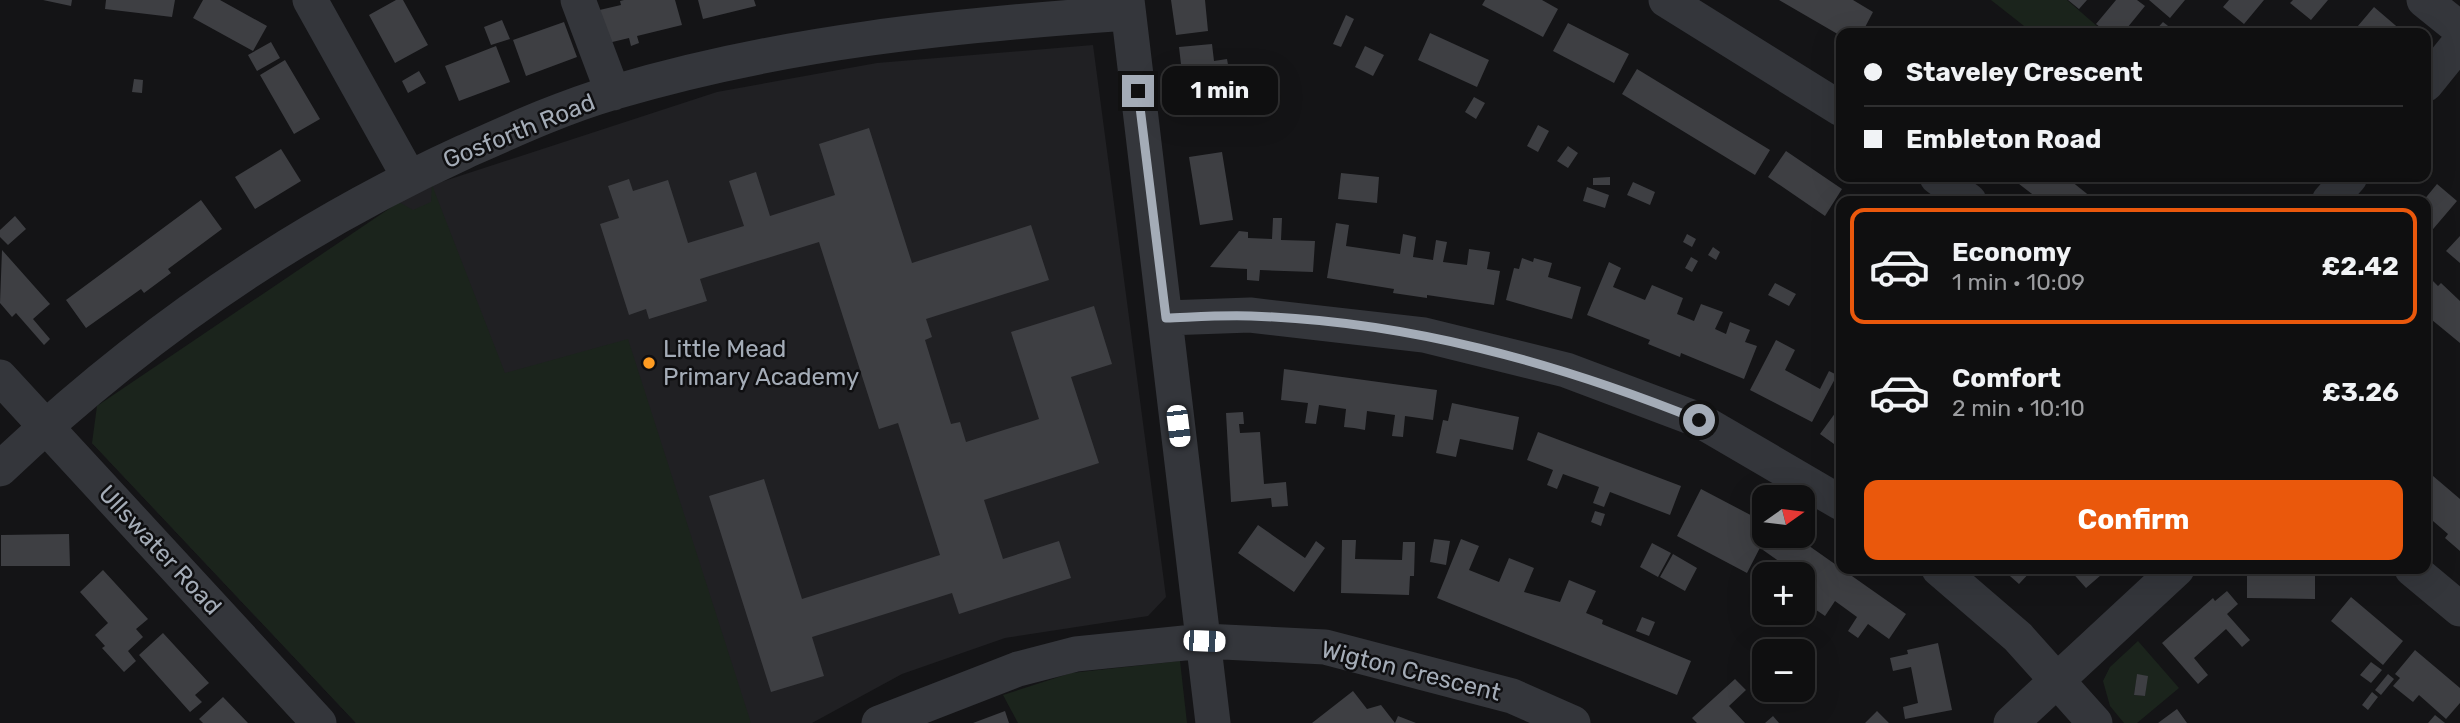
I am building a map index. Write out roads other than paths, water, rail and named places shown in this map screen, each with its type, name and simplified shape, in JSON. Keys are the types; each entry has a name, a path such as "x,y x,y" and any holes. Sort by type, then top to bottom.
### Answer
{"street":[{"path":"310,0 408,177"},
{"path":"578,0 612,93"},
{"path":"1666,0 1836,106"},
{"path":"2424,0 2460,29"},
{"path":"1128,7 1213,723"},
{"name":"Gosforth Road","path":"0,469 46,426 133,353 219,288 408,177 516,128 612,93 709,67 855,39 1128,7"},
{"path":"2431,78 2460,42"},
{"path":"1944,182 1962,196"},
{"path":"2333,196 2346,182"},
{"path":"1166,318 1250,316 1424,335 1566,370 1699,420 1836,500"},
{"name":"Ullswater Road","path":"0,377 319,723"},
{"path":"1945,574 2018,637 2095,723"},
{"path":"2011,723 2172,574"},
{"path":"2418,574 2460,609"},
{"name":"Wigton Crescent","path":"879,723 1018,668 1076,654 1204,641 1325,647 1512,696 1573,723"}],"place":[{"name":"Little Mead Primary Academy","path":"649,363"}]}
